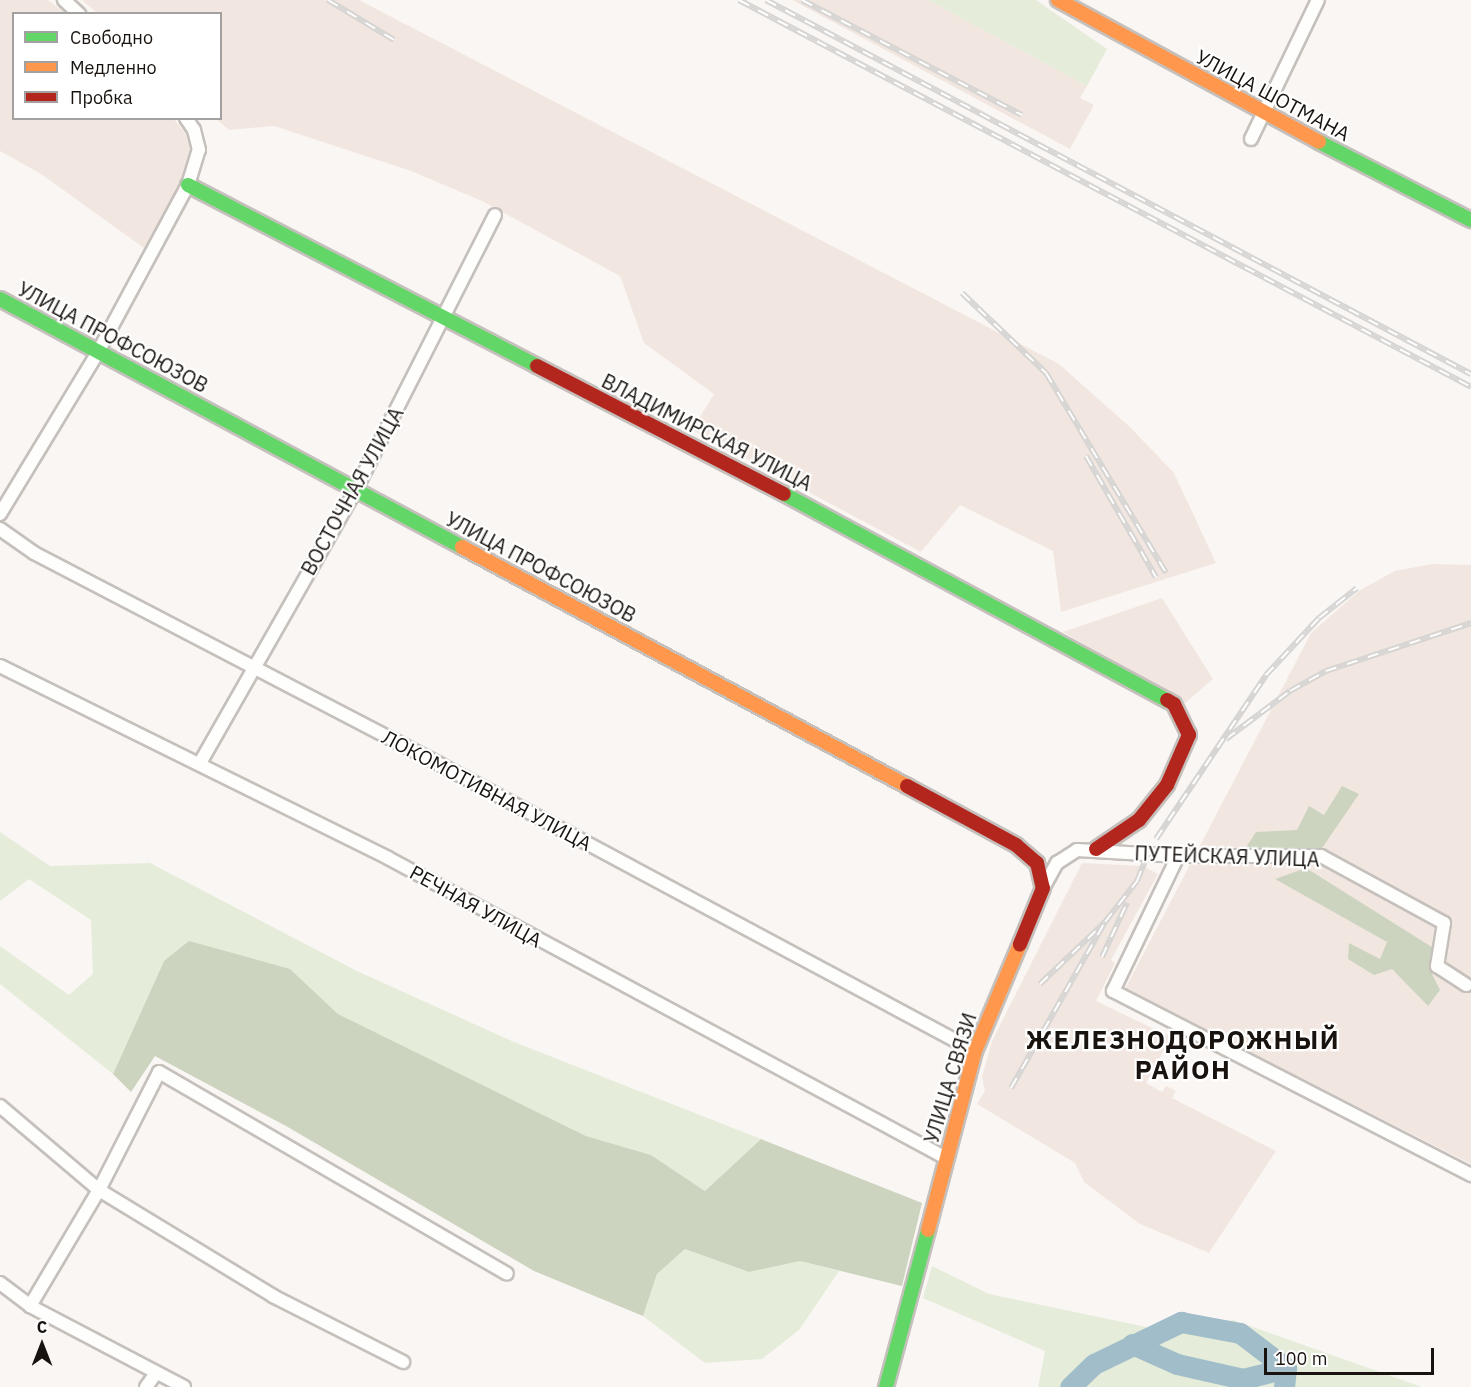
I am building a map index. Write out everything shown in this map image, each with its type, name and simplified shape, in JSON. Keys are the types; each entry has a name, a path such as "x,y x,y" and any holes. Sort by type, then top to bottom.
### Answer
{"main road":[{"name":"УЛИЦА ШОТМАНА","path":"1058,0 1265,114 1471,219"},
{"name":"ВЛАДИМИРСКАЯ УЛИЦА","path":"188,185 446,316 893,550 1174,704 1189,735 1167,785 1139,820 1096,849"},
{"name":"УЛИЦА ПРОФСОЮЗОВ","path":"0,299 1016,845 1037,862 1043,888"},
{"name":"УЛИЦА СВЯЗИ","path":"886,1387 975,1051 1043,888"}],"street":[{"path":"64,0 77,12"},
{"path":"1251,139 1318,0"},
{"path":"0,514 98,352 188,185 199,150 194,130 187,120"},
{"name":"ВОСТОЧНАЯ УЛИЦА","path":"200,764 356,489 446,316 495,215"},
{"name":"ЛОКОМОТИВНАЯ УЛИЦА","path":"0,529 34,554 253,667 975,1051"},
{"name":"РЕЧНАЯ УЛИЦА","path":"0,666 388,858 946,1158"},
{"name":"ПУТЕЙСКАЯ УЛИЦА","path":"1043,888 1057,863 1077,850 1096,849 1178,856 1321,855 1444,923 1437,966 1466,985"},
{"path":"1178,856 1113,991 1471,1175"},
{"path":"30,1305 99,1190 159,1072 507,1274"},
{"path":"0,1106 99,1190 273,1296 403,1362"},
{"path":"0,1283 30,1305 184,1387"},
{"path":"146,1387 156,1373"}],"shaded area":[{"path":"0,0 48,0 64,12 12,12 12,120 175,120 195,146 184,176 144,248 41,174 0,151"},
{"path":"82,0 359,0 1059,364 1131,428 1174,473 1216,563 1061,612 1053,551 960,505 921,552 692,430 714,394 644,343 620,276 482,201 411,171 274,126 229,130 217,120 222,120 222,12 96,12"},
{"path":"792,0 928,0 1087,86 1080,98 1094,105 1070,149"},
{"path":"1432,564 1471,565 1471,1164 1125,989 1311,633 1360,590 1395,571"},
{"path":"1162,598 1213,679 1184,704 1063,632"},
{"path":"1082,863 1143,866 1158,874 1111,960 1115,963 1096,1001 1171,1037 1146,1083 1162,1092 1166,1086 1176,1091 1172,1098 1276,1151 1209,1253 1140,1224 1084,1182 1075,1163 977,1104 985,1091 982,1077 992,1041"}],"green space":[{"path":"928,0 1036,0 1107,49 1087,86"},
{"path":"1342,786 1359,794 1320,851 1245,849 1256,832 1297,830 1309,806 1324,815"},
{"path":"0,832 50,866 150,863 357,971 514,1042 761,1139 705,1191 651,1155 586,1136 338,1014 290,969 164,961 113,1074 0,984 0,946 69,995 93,974 91,920 29,879 0,901"},
{"path":"1306,868 1435,949 1429,968 1440,990 1428,1006 1392,969 1374,975 1348,959 1349,943 1380,959 1387,942 1275,879"},
{"path":"189,941 290,969 338,1014 586,1136 651,1155 705,1191 761,1139 922,1203 902,1286 800,1261 749,1272 685,1249 657,1274 643,1316 534,1271 286,1126 155,1056 131,1092 113,1074 164,961"},
{"path":"685,1249 749,1272 800,1261 839,1271 799,1330 762,1359 705,1363 643,1316 657,1274"},
{"path":"932,1266 989,1294 1175,1333 1233,1320 1422,1387 1038,1387 1045,1351 923,1298"}],"waterway":[{"path":"1070,1387 1094,1364 1181,1322 1240,1333 1286,1368 1284,1387"},
{"path":"1132,1344 1177,1364 1243,1379 1286,1368"}],"railway":[{"path":"328,0 394,40"},
{"path":"739,0 1471,387"},
{"path":"766,0 1471,374"},
{"path":"802,0 1022,115"},
{"path":"962,293 1046,373 1166,573"},
{"path":"1086,456 1156,577"},
{"path":"1156,839 1266,675 1319,618 1357,588"},
{"path":"1226,739 1290,691 1326,671 1471,623"},
{"path":"1040,984 1105,922 1137,881 1148,854"},
{"path":"1102,957 1127,903"},
{"path":"1011,1088 1105,922"}],"traffic: fast":[{"path":"1319,142 1471,220"},
{"path":"188,185 537,366"},
{"path":"0,299 462,547"},
{"path":"784,494 1167,700"},
{"path":"886,1387 928,1230"}],"traffic: slow":[{"path":"1058,0 1319,142"},
{"path":"462,547 907,786"},
{"path":"928,1230 975,1051 1020,944"}],"traffic: jam":[{"path":"537,366 784,494"},
{"path":"1096,849 1139,820 1167,785 1189,735 1174,704 1167,700"},
{"path":"907,786 1016,845 1037,863 1043,888 1020,944"}],"district":[{"name":"ЖЕЛЕЗНОДОРОЖНЫЙ РАЙОН","path":"1183,1055"}]}
